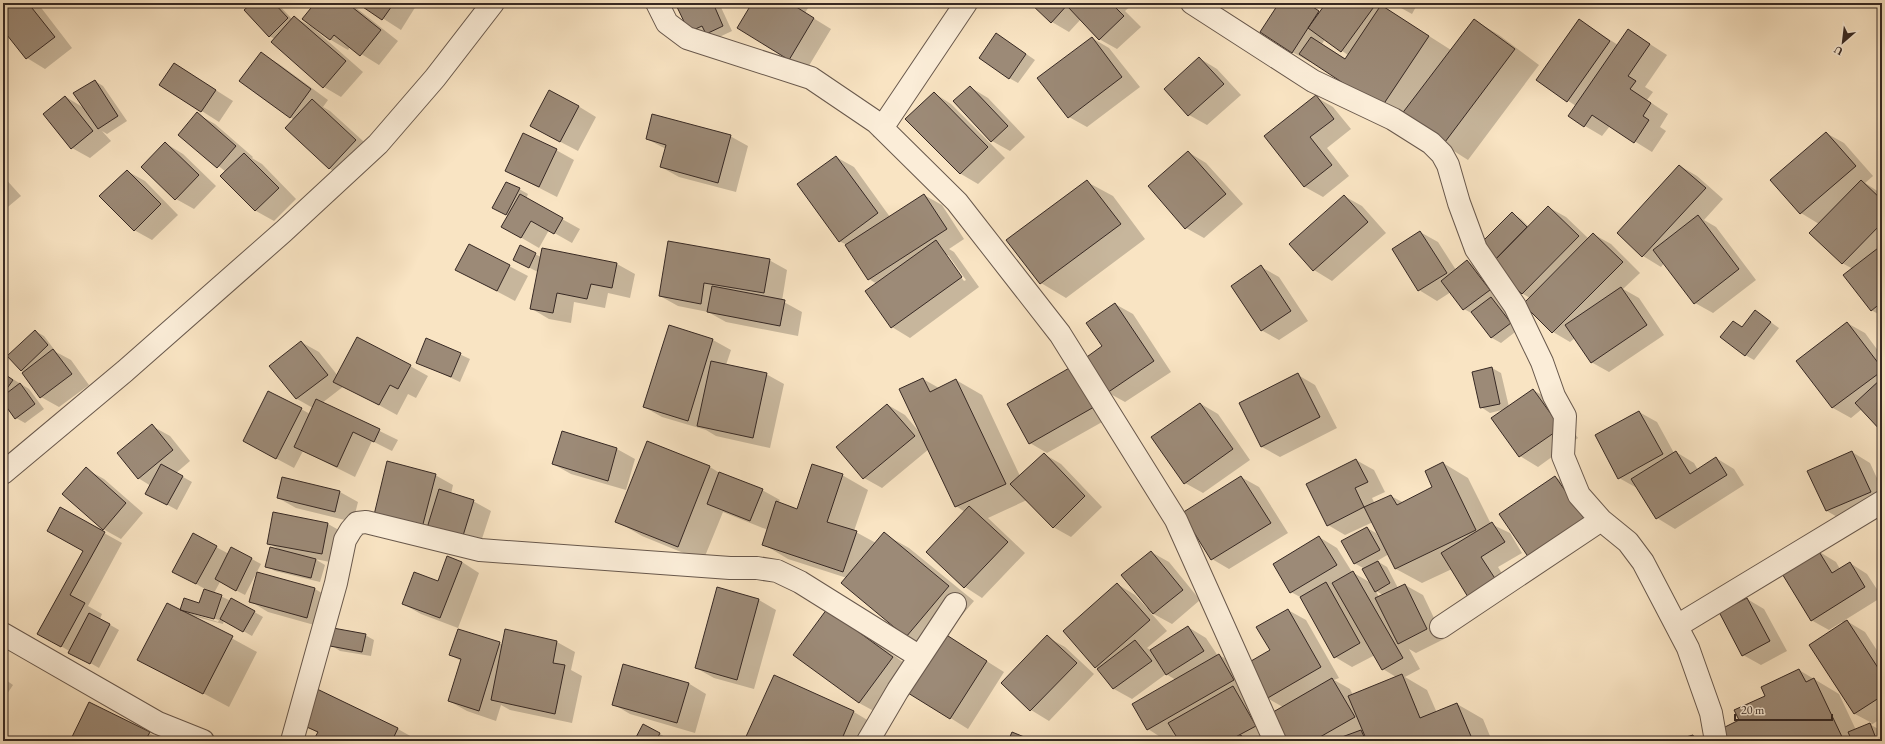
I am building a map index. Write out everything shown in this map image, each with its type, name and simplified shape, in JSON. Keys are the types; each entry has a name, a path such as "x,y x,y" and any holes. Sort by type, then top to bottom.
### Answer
{"street":[{"path":"3,473 125,371 284,231 378,144 435,78 493,3"},
{"path":"657,3 667,23 687,38 811,78 882,128 957,202 1060,334 1176,520 1275,741"},
{"path":"882,128 966,3"},
{"path":"1192,3 1313,81 1393,119 1431,142 1442,154 1448,165 1459,204 1476,249 1515,306 1542,362 1554,396 1565,416 1563,456 1579,495 1601,520 1628,542 1643,562 1688,648 1712,713 1716,741"},
{"path":"1677,626 1882,502"},
{"path":"1441,627 1601,520"},
{"path":"292,741 336,583 345,540 357,523 366,522 480,550 714,567 757,568 777,571 800,582 920,657"},
{"path":"868,741 898,690 955,604"},
{"path":"3,634 158,724 203,741"}],"building":[{"path":"8,3 28,3 55,37 26,59 3,30 3,7"},
{"path":"252,3 274,3 288,18 269,37 244,10"},
{"path":"315,3 347,3 381,30 360,56 334,35 330,40 302,19"},
{"path":"357,3 394,3 382,20"},
{"path":"686,3 713,3 723,26 706,34 702,26 689,32 677,7"},
{"path":"752,3 790,3 814,18 789,60 737,28"},
{"path":"1030,3 1069,3 1051,23"},
{"path":"1073,3 1111,3 1124,16 1099,40 1068,7"},
{"path":"1279,3 1307,3 1319,11 1292,53 1260,32"},
{"path":"1326,3 1376,4 1341,52 1308,28"},
{"path":"1381,5 1429,36 1381,108 1299,54 1311,37 1345,59"},
{"path":"294,16 346,61 323,88 271,42"},
{"path":"1474,19 1515,49 1442,146 1401,115"},
{"path":"1579,19 1610,41 1567,102 1536,80"},
{"path":"1628,29 1650,44 1628,76 1636,81 1630,89 1651,103 1643,116 1649,120 1634,143 1592,115 1584,127 1568,116"},
{"path":"996,33 1026,54 1009,79 979,58"},
{"path":"1092,37 1122,77 1068,118 1037,78"},
{"path":"261,52 311,89 290,118 239,81"},
{"path":"1199,57 1224,84 1188,116 1164,89"},
{"path":"174,63 216,90 201,112 159,85"},
{"path":"95,80 118,116 98,129 73,93"},
{"path":"970,86 1008,126 991,142 953,101"},
{"path":"549,90 579,106 560,142 530,126"},
{"path":"934,92 988,147 960,174 905,119"},
{"path":"1316,95 1334,119 1310,137 1332,165 1304,187 1264,136"},
{"path":"65,96 93,131 71,149 43,114"},
{"path":"312,99 356,140 329,169 285,128"},
{"path":"197,112 236,146 217,168 178,135"},
{"path":"652,114 731,135 718,183 660,167 666,145 646,139"},
{"path":"1826,132 1856,166 1800,214 1770,180"},
{"path":"523,133 557,149 539,187 505,171"},
{"path":"165,142 199,175 175,200 141,167"},
{"path":"1188,151 1226,194 1185,229 1148,186"},
{"path":"244,153 279,188 255,211 220,176"},
{"path":"836,156 878,213 839,242 797,184"},
{"path":"1679,165 1706,188 1642,257 1617,233"},
{"path":"127,170 161,204 134,231 99,196"},
{"path":"1087,180 1121,224 1040,284 1006,240"},
{"path":"1861,180 1882,200 1882,223 1842,264 1809,233"},
{"path":"506,182 520,188 506,215 492,208"},
{"path":"520,194 563,218 554,234 531,221 521,238 501,227"},
{"path":"924,194 947,229 868,280 845,245"},
{"path":"1344,195 1368,222 1313,271 1289,244"},
{"path":"1548,206 1579,236 1522,294 1491,264"},
{"path":"1512,212 1527,227 1491,264 1476,248"},
{"path":"1698,215 1739,269 1694,304 1653,250"},
{"path":"1420,231 1447,273 1418,291 1392,249"},
{"path":"1593,233 1623,262 1552,333 1523,304"},
{"path":"936,240 962,277 891,328 865,291"},
{"path":"668,241 770,259 764,293 704,283 701,304 659,296"},
{"path":"469,244 510,265 497,291 455,270"},
{"path":"520,245 536,253 529,268 513,260"},
{"path":"1882,245 1882,302 1871,311 1843,275"},
{"path":"542,248 617,263 612,288 591,284 587,299 557,293 553,313 530,309"},
{"path":"1467,260 1490,290 1463,310 1441,281"},
{"path":"1261,265 1291,311 1261,331 1231,286"},
{"path":"712,286 785,300 780,326 707,312"},
{"path":"1621,287 1647,325 1591,363 1565,325"},
{"path":"1491,297 1511,323 1491,338 1471,312"},
{"path":"1115,303 1154,361 1107,393 1084,359 1102,346 1086,323"},
{"path":"1755,310 1771,322 1745,356 1720,337 1733,321 1742,327"},
{"path":"1847,322 1882,368 1882,371 1832,408 1796,361"},
{"path":"669,325 713,339 688,421 643,407"},
{"path":"35,330 48,345 21,371 7,356"},
{"path":"357,337 411,365 398,389 390,385 379,405 333,382"},
{"path":"426,338 461,353 451,377 416,363"},
{"path":"301,341 328,375 296,399 269,366"},
{"path":"53,349 72,374 40,398 22,373"},
{"path":"711,361 767,373 753,438 697,426"},
{"path":"1071,367 1094,407 1029,444 1007,404"},
{"path":"1492,367 1500,404 1480,408 1472,372"},
{"path":"3,373 13,380 3,394"},
{"path":"1298,373 1320,417 1261,447 1239,403"},
{"path":"923,378 930,392 956,379 1006,484 955,507 899,389"},
{"path":"1882,378 1882,432 1855,403"},
{"path":"20,383 35,404 15,419 3,402 3,396"},
{"path":"1533,389 1561,428 1519,457 1491,418"},
{"path":"268,391 302,408 276,459 243,441"},
{"path":"316,399 380,429 374,442 353,432 337,467 294,447"},
{"path":"1200,403 1233,449 1184,484 1151,437"},
{"path":"887,404 915,436 863,479 836,447"},
{"path":"1639,411 1663,454 1618,479 1595,435"},
{"path":"152,424 173,450 138,479 117,453"},
{"path":"562,431 617,448 608,481 552,464"},
{"path":"647,441 710,466 678,547 615,522"},
{"path":"1676,451 1690,474 1716,457 1727,475 1656,519 1631,479"},
{"path":"1852,451 1871,492 1826,511 1807,471"},
{"path":"1044,453 1085,496 1053,528 1010,484"},
{"path":"1356,459 1368,482 1355,488 1364,507 1327,526 1306,484"},
{"path":"387,461 436,474 422,528 374,515"},
{"path":"1443,462 1476,530 1395,569 1364,507 1391,495 1397,505 1432,487 1425,471"},
{"path":"161,464 183,476 167,505 145,494"},
{"path":"812,464 843,474 827,522 857,531 843,572 762,545 776,501 797,509"},
{"path":"86,467 126,503 103,530 62,494"},
{"path":"719,472 763,489 750,521 707,504"},
{"path":"1241,476 1271,523 1211,560 1182,513"},
{"path":"1555,476 1586,521 1529,558 1499,514"},
{"path":"282,477 340,491 335,512 277,498"},
{"path":"439,489 474,500 462,539 427,528"},
{"path":"969,506 1008,542 964,588 926,552"},
{"path":"60,507 105,532 70,595 85,603 61,647 37,634 83,551 47,531"},
{"path":"273,512 328,523 322,554 267,544"},
{"path":"1492,522 1505,542 1481,557 1496,580 1468,597 1441,553"},
{"path":"1367,527 1380,550 1354,564 1341,541"},
{"path":"884,532 949,586 906,637 841,583"},
{"path":"193,533 217,546 196,584 172,572"},
{"path":"1319,536 1337,565 1290,593 1273,564"},
{"path":"231,547 252,558 236,591 215,579"},
{"path":"270,547 316,559 311,578 265,567"},
{"path":"1818,550 1832,573 1850,562 1865,587 1811,621 1781,572"},
{"path":"1151,551 1183,590 1153,614 1121,575"},
{"path":"447,556 462,562 440,618 402,604 414,572 438,581"},
{"path":"1378,561 1390,583 1375,592 1362,569"},
{"path":"1353,571 1403,658 1382,670 1332,583"},
{"path":"257,572 315,588 307,618 249,602"},
{"path":"1326,582 1360,643 1334,658 1300,597"},
{"path":"1117,583 1150,620 1095,668 1063,631"},
{"path":"1405,584 1427,629 1398,644 1375,598"},
{"path":"717,587 759,599 737,680 695,668"},
{"path":"204,589 222,595 214,619 180,610 184,598 199,603"},
{"path":"231,598 255,611 243,632 220,619"},
{"path":"1747,598 1770,641 1742,656 1719,612"},
{"path":"167,603 233,636 203,694 137,660"},
{"path":"827,609 893,657 859,703 793,655"},
{"path":"1288,609 1321,667 1266,699 1246,664 1270,650 1256,627"},
{"path":"89,613 110,624 90,664 68,653"},
{"path":"1847,620 1882,674 1882,696 1854,714 1809,645"},
{"path":"1188,626 1204,651 1166,675 1150,650"},
{"path":"333,628 366,634 362,652 330,646"},
{"path":"458,629 500,642 479,711 448,701 461,659 449,655"},
{"path":"505,629 557,641 553,663 565,665 555,714 491,700"},
{"path":"945,634 987,661 950,719 908,693"},
{"path":"1047,635 1077,663 1030,711 1001,683"},
{"path":"1135,640 1152,661 1113,689 1097,669"},
{"path":"1219,654 1234,680 1147,730 1132,704"},
{"path":"623,664 689,683 677,723 612,705"},
{"path":"1799,669 1806,682 1814,678 1844,741 1720,741 1715,732 1739,720 1734,710 1765,696 1761,687"},
{"path":"1402,674 1420,718 1457,703 1473,741 1367,741 1348,696"},
{"path":"774,675 854,711 841,741 744,741"},
{"path":"1332,678 1355,717 1313,741 1283,741 1268,715"},
{"path":"1233,686 1256,726 1228,741 1179,741 1168,723"},
{"path":"317,689 398,728 392,741 313,741 318,732 300,724"},
{"path":"89,702 150,732 145,741 70,741"},
{"path":"1870,723 1877,741 1852,741 1848,732"},
{"path":"643,724 660,733 656,741 634,741"},
{"path":"1361,730 1366,741 1331,741"},
{"path":"1012,732 1034,741 1008,741"},
{"path":"1241,735 1245,741 1231,741"},
{"path":"1693,735 1695,741 1672,741"}]}
